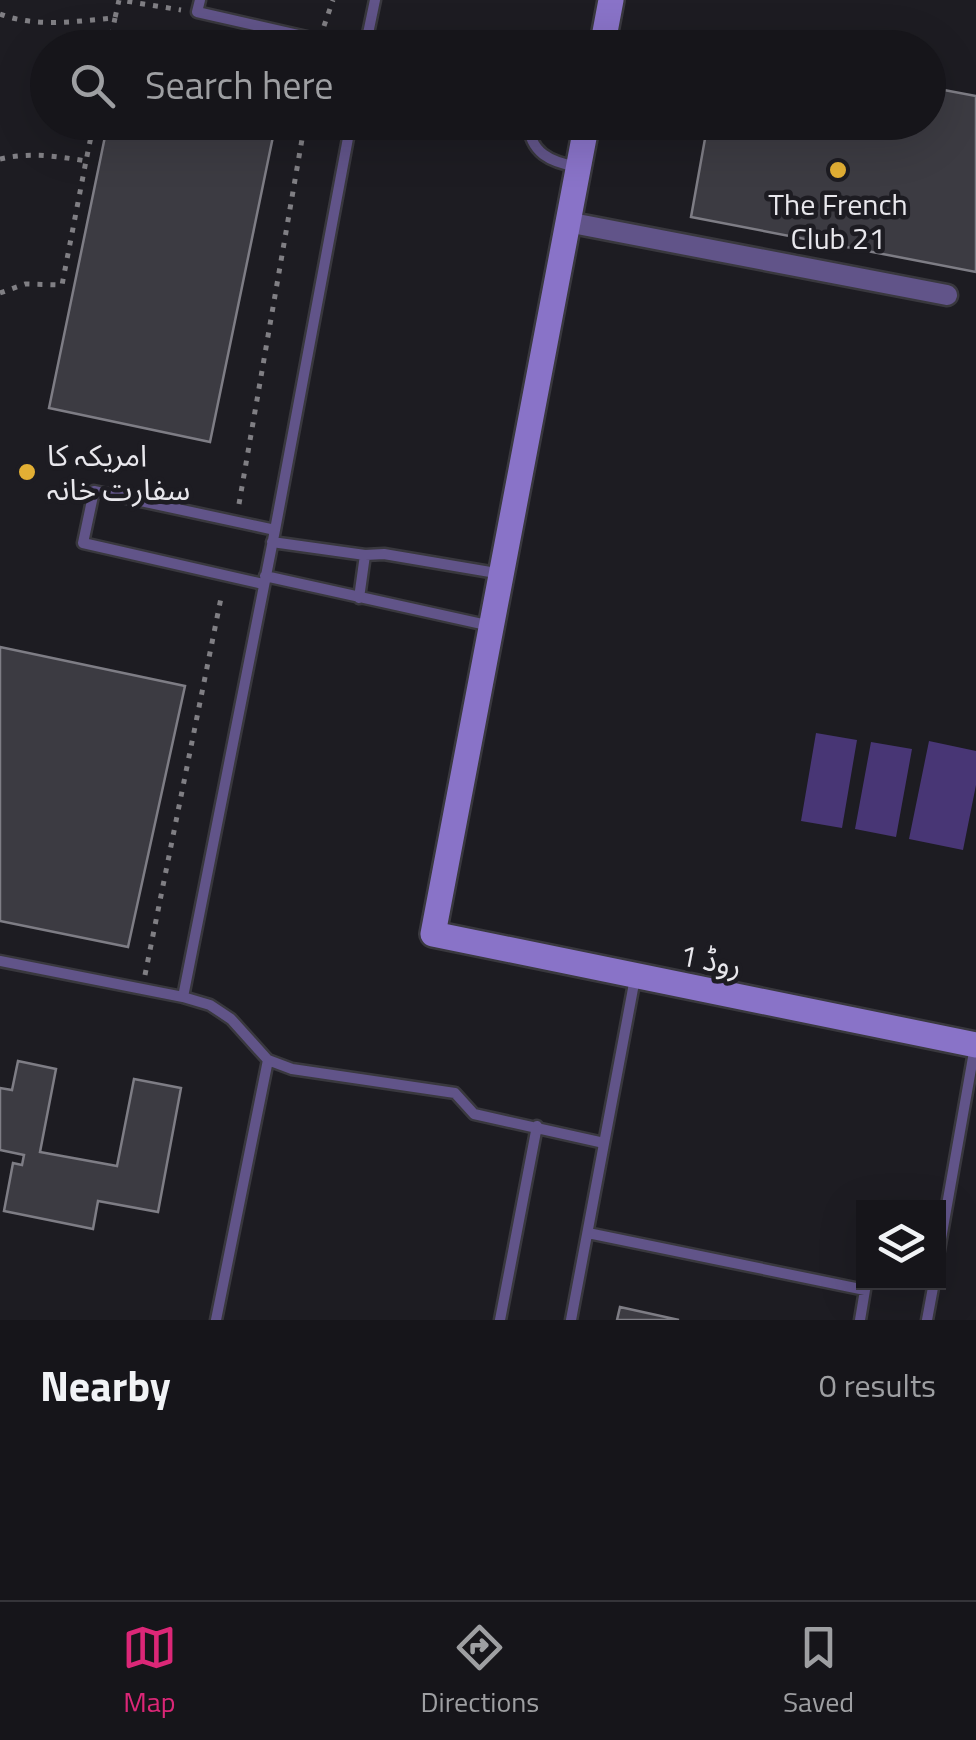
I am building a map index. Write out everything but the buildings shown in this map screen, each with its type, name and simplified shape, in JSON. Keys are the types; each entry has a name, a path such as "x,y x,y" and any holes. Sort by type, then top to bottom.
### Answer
{"street":[{"path":"606,30 612,0"},
{"path":"492,626 584,140"},
{"path":"568,222 947,295"},
{"name":"روڈ 1","path":"492,626 433,934 976,1045"}],"lane":[{"path":"359,0 375,2 368,30"},
{"path":"198,6 288,30"},
{"path":"183,997 347,140"},
{"path":"532,140 533,146 555,162 579,167"},
{"path":"275,530 94,491 83,543 492,626"},
{"path":"272,542 365,556 384,554 502,574"},
{"path":"359,598 365,556"},
{"path":"0,961 210,1005 231,1020 268,1060 292,1069 455,1093 474,1114 604,1143"},
{"path":"571,1320 635,978"},
{"path":"946,1212 976,1045"},
{"path":"216,1320 268,1060"},
{"path":"500,1320 537,1126"},
{"path":"588,1233 865,1290 860,1320"},
{"path":"928,1320 933,1290"}],"path":[{"path":"113,30 118,0 198,6"},
{"path":"0,17 52,22 115,18"},
{"path":"0,293 24,284 62,285 90,140"},
{"path":"0,159 51,155 86,161"}],"shaded area":[{"path":"816,733 857,740 842,828 801,821"},
{"path":"929,741 976,751 976,785 963,850 909,839"},
{"path":"871,742 912,749 896,837 855,829"}],"place":[{"name":"The French Club 21","path":"838,170"},
{"name":"امریکہ کا سفارت خانہ","path":"27,472"}]}
